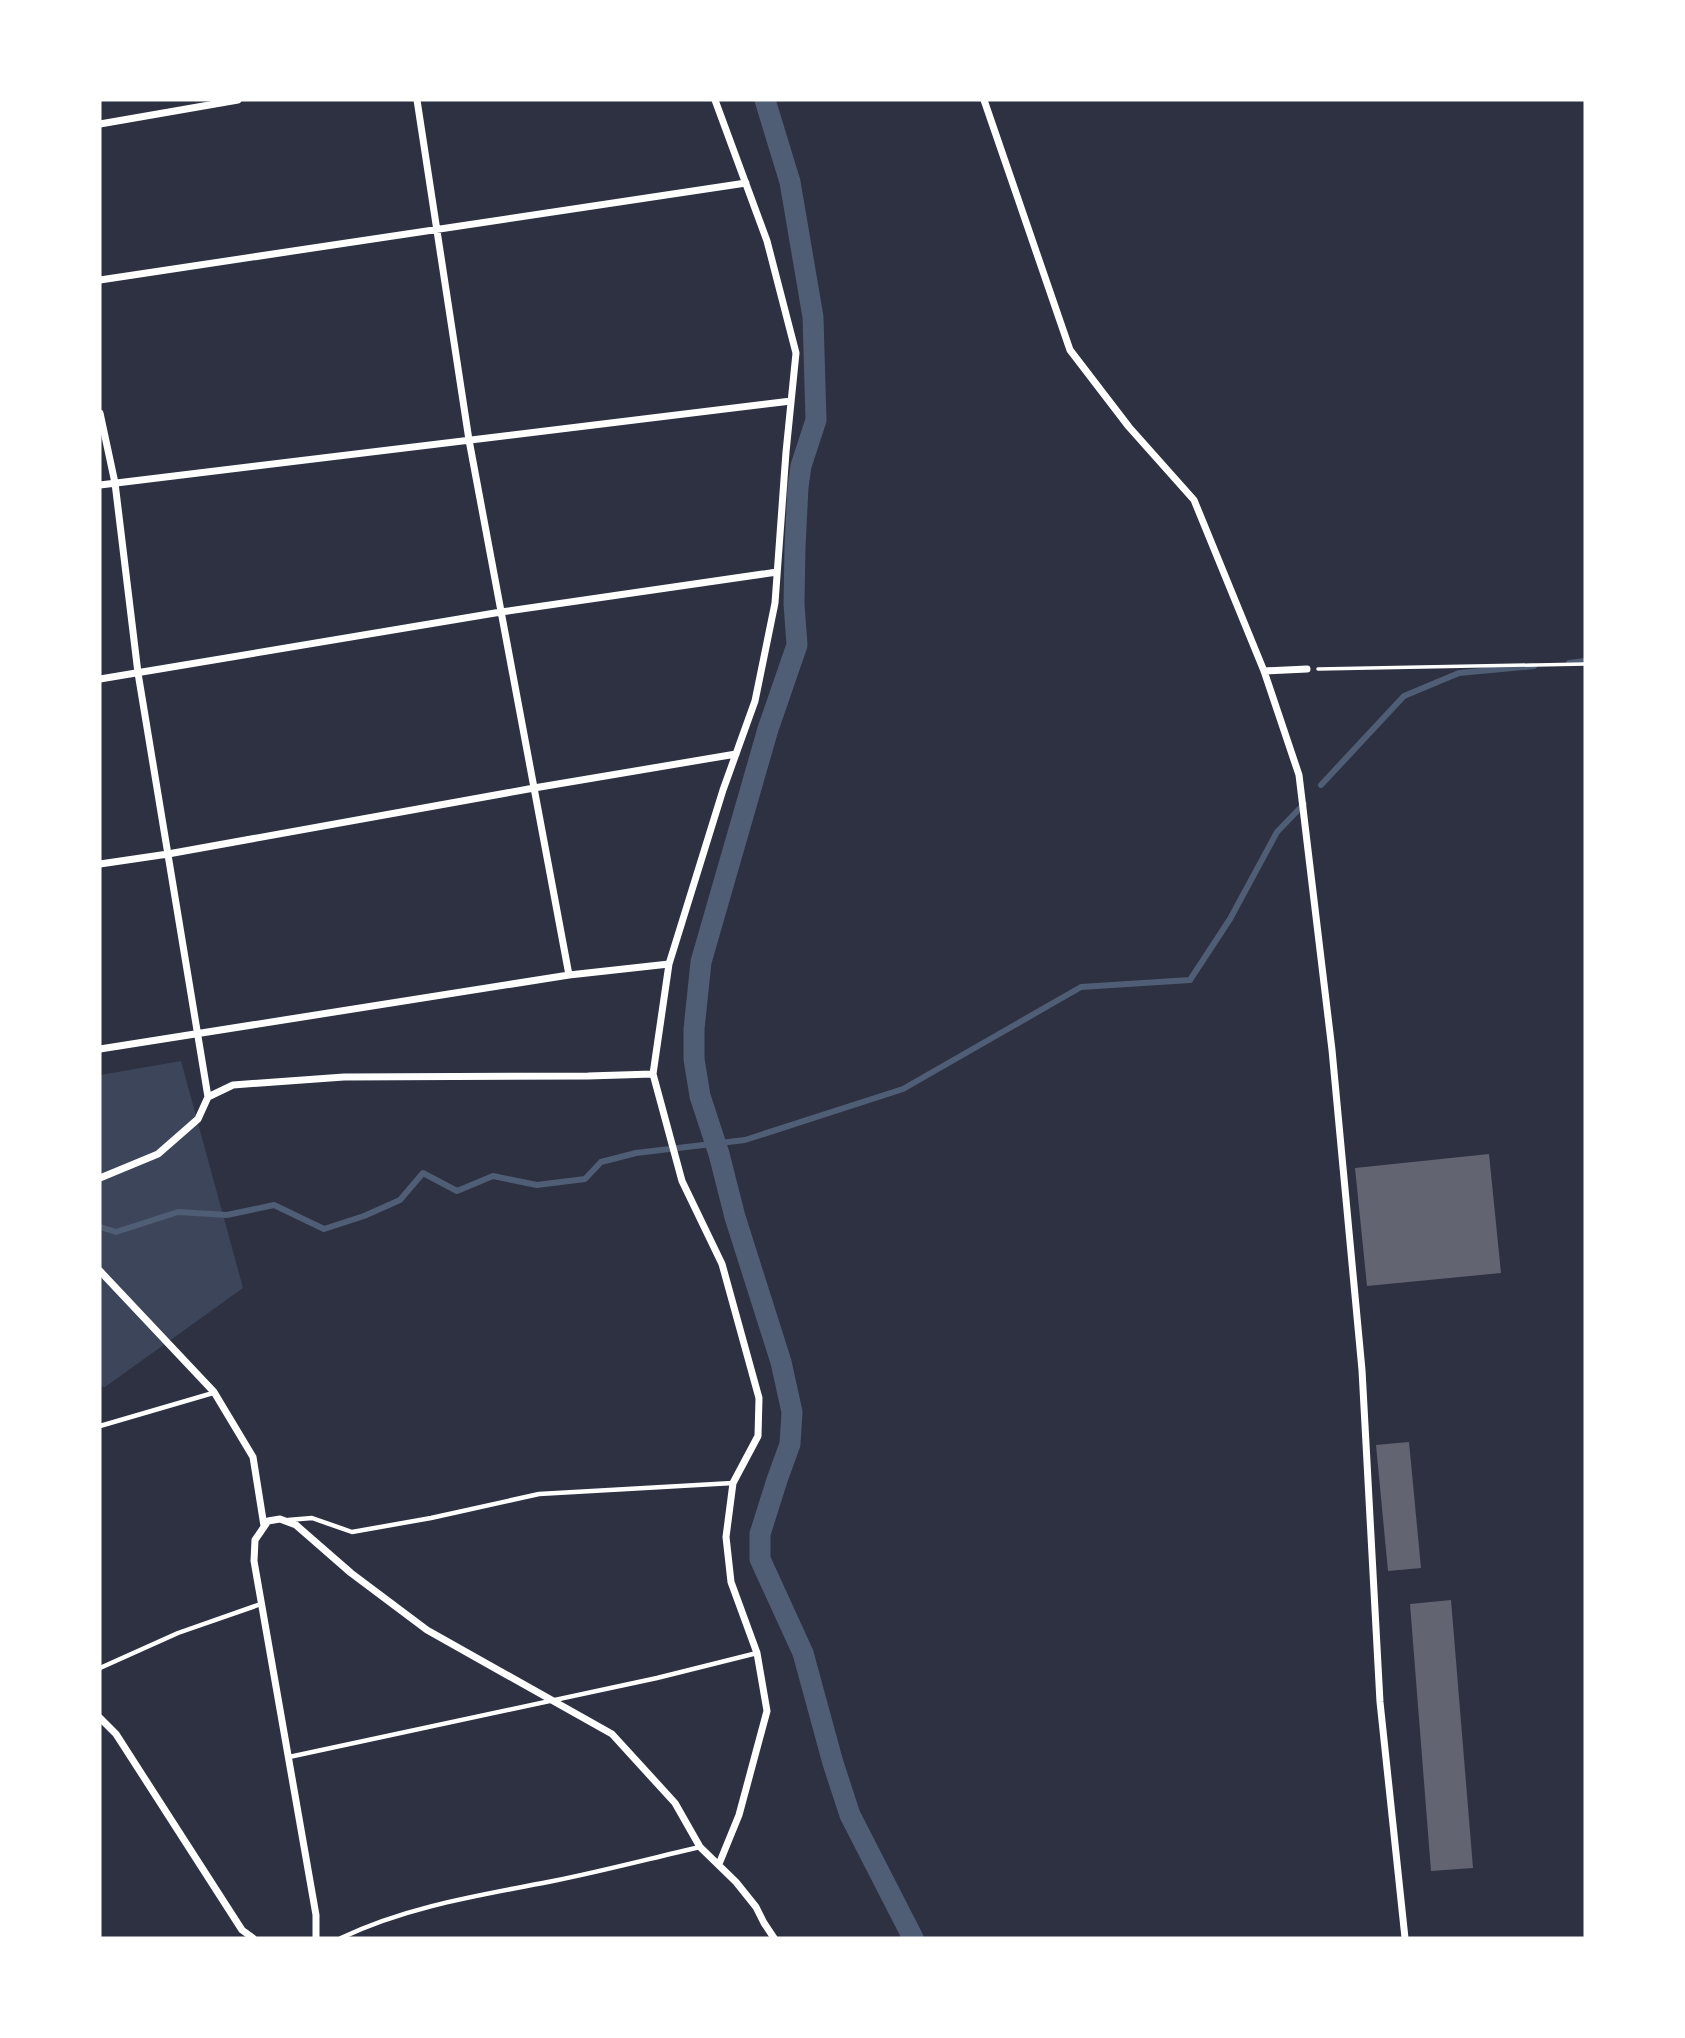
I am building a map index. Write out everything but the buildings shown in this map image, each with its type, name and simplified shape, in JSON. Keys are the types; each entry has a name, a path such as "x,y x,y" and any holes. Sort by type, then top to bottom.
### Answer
{"street":[{"path":"100,124 238,100"},
{"path":"417,100 469,440 569,975"},
{"path":"715,100 767,241 796,353 775,603 755,701 723,790 669,964 653,1074 682,1181 722,1264 759,1398 758,1436 733,1483 726,1537 731,1582 757,1653 767,1711 738,1815 719,1864"},
{"path":"984,100 1070,349 1129,427 1194,499 1265,671 1299,775 1332,1050 1362,1370 1380,1702 1405,1938"},
{"path":"100,280 746,183"},
{"path":"100,485 791,401"},
{"path":"100,413 115,483 138,673 208,1097 198,1119 158,1154 100,1178"},
{"path":"100,679 501,612 777,572"},
{"path":"1265,671 1307,669"},
{"path":"100,864 736,754"},
{"path":"100,1049 569,975 669,964"},
{"path":"208,1097 233,1085 344,1077 653,1074"},
{"path":"100,1271 214,1392 253,1457 264,1527"},
{"path":"316,1938 316,1915 254,1561 255,1540 268,1521 280,1519 296,1525 351,1573 427,1630 612,1734 675,1803 701,1846 756,1907 773,1938"},
{"path":"100,1718 116,1734 242,1930 253,1938"}],"lane":[{"path":"100,1426 214,1392"},
{"path":"284,1520 312,1518 352,1532 539,1494 733,1483"},
{"path":"100,1668 178,1633 261,1604"},
{"path":"288,1757 657,1678 757,1653"},
{"path":"341,1938 366,1926 434,1905 581,1875 701,1846"}],"path":[{"path":"1307,669 1585,664"}],"shaded area":[{"path":"181,1061 243,1288 105,1387 100,1386 100,1075"}],"waterway":[{"path":"765,100 790,182 813,317 816,420 801,466 798,487 794,604 797,645 768,729 701,962 694,1029 694,1059 700,1096 781,1362 792,1412 790,1444 760,1534 760,1559 803,1653 850,1815 913,1938"},
{"path":"1569,663 1585,661"},
{"path":"1321,785 1404,696 1459,673 1534,666"},
{"path":"100,1227 116,1232 178,1212 227,1215 274,1205 324,1229 364,1216 400,1200 423,1173 457,1191 493,1176 537,1185 585,1179 601,1162 636,1153 745,1140 903,1089 1081,987 1190,980 1230,919 1277,832 1304,804"}]}
